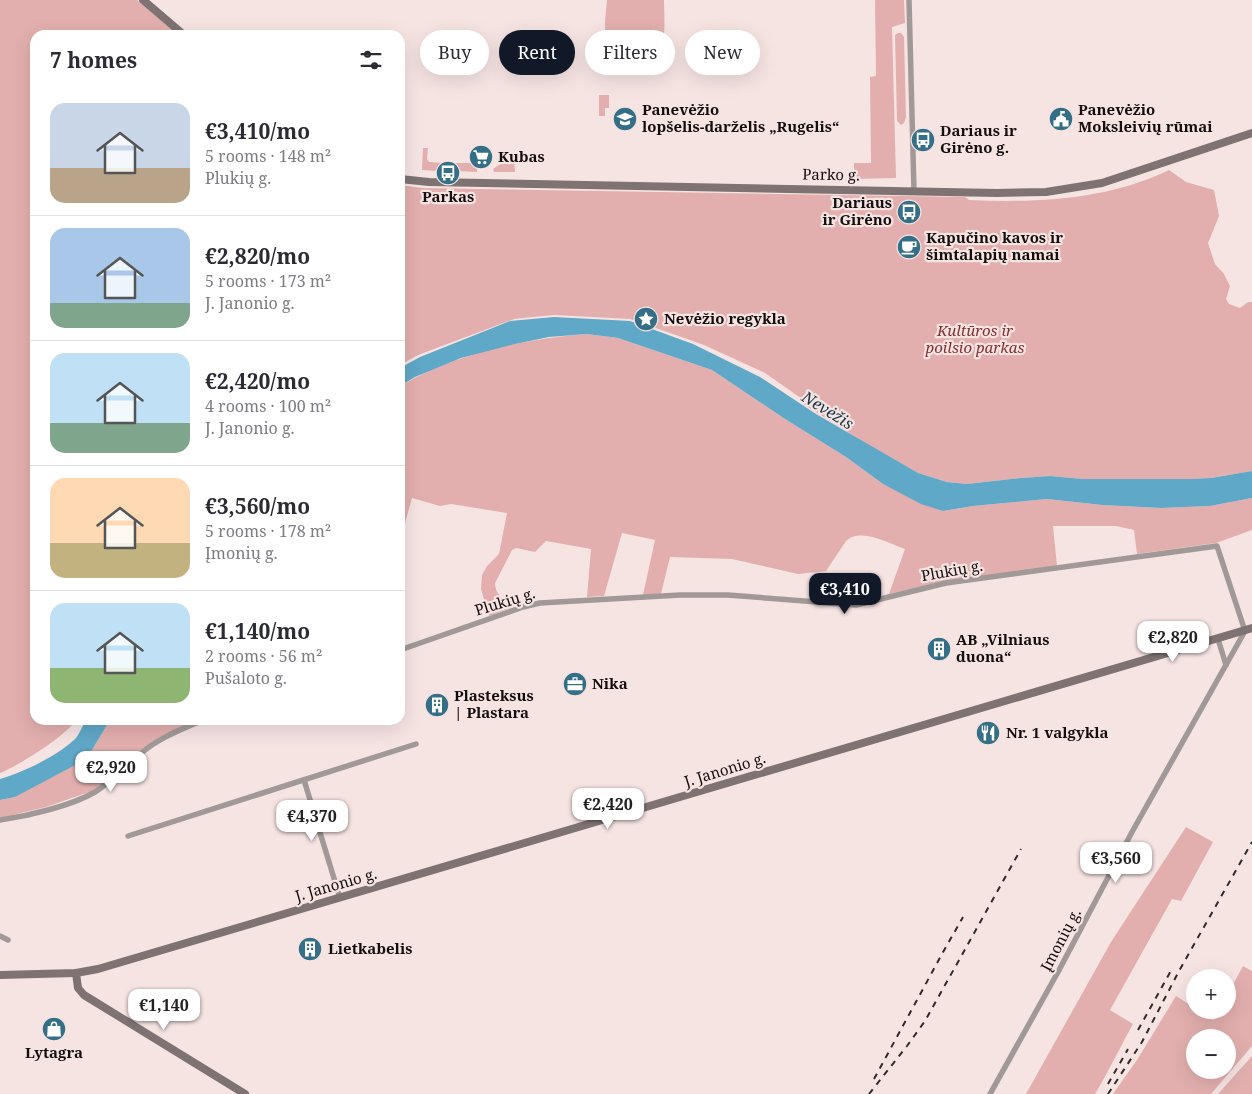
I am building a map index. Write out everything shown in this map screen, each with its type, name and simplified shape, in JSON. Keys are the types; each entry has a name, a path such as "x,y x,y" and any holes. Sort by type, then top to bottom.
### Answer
{"main road":[{"path":"143,0 178,30"},
{"name":"Parko g.","path":"405,180 429,182 1046,192 1084,187 1126,176 1252,133"},
{"name":"J. Janonio g.","path":"0,975 76,973 98,969 1248,630"},
{"path":"76,973 78,988 92,1001 245,1094"}],"street":[{"path":"909,0 914,191"},
{"name":"Plukių g.","path":"405,648 523,607 540,603 680,595 728,595 856,604 946,583 1217,546 1248,630"},
{"name":"Įmonių g.","path":"990,1094 1058,972 1132,832 1226,665 1248,630"},
{"path":"1218,638 1226,665"},
{"path":"0,820 48,809 94,793 110,782 140,754 165,736 191,725"},
{"path":"128,836 416,744"},
{"path":"304,780 340,898"},
{"path":"0,936 8,940"}],"green space":[{"path":"0,0 137,0 172,30 30,30 30,725 72,725 41,750 0,773"},
{"path":"607,0 664,0 664,30 605,30"},
{"path":"875,0 904,0 905,23 892,27 896,178 854,179 854,163 871,163 870,77 876,76"},
{"path":"901,33 904,37 906,117 901,125 897,121 895,35"},
{"path":"599,95 609,95 609,108 605,108 605,116 599,116"},
{"path":"423,148 428,148 427,159 429,162 444,163 444,166 436,171 422,170"},
{"path":"508,159 514,159 515,172 494,172 493,169"},
{"path":"450,163 471,163 477,169 477,172 456,171"},
{"name":"Kultūros ir poilsio parkas","path":"1169,170 1186,182 1214,190 1219,216 1208,243 1215,264 1224,274 1230,286 1226,299 1229,304 1240,308 1248,302 1252,302 1252,471 1211,478 1190,479 1083,479 1050,476 967,484 947,482 918,473 878,451 803,404 805,401 765,373 704,345 630,319 554,315 514,319 418,355 405,362 405,186 422,188 965,197 969,200 1020,201 1046,200 1096,193 1121,188"},
{"path":"587,334 618,338 712,370 846,457 883,484 943,511 973,506 1047,499 1102,505 1161,508 1210,506 1252,498 1252,530 1216,543 1137,554 1134,530 1116,526 1053,526 1057,566 931,584 889,594 905,549 867,536 852,537 846,541 826,571 798,574 732,559 670,557 661,594 643,595 655,540 622,533 604,596 587,597 591,549 546,541 535,552 516,548 512,550 495,583 495,587 499,594 513,607 489,616 481,589 482,575 487,566 499,554 507,513 451,504 440,506 412,498 405,523 405,383 421,374 490,349 563,336"},
{"path":"107,725 186,725 163,736 110,779 92,791 46,807 0,818 0,800 15,797 92,750"},
{"path":"1186,827 1213,842 1181,901 1172,899 1110,1010 1133,1024 1095,1094 1026,1094 1111,942"},
{"path":"1243,966 1252,971 1252,1046 1236,1065 1236,1029 1186,1029 1186,1079 1224,1079 1211,1094 1113,1094 1137,1060 1176,996 1186,1002 1186,1019 1236,1019 1236,979"},
{"path":"1252,1056 1252,1094 1218,1094 1231,1079 1236,1079 1236,1074"}],"water":[{"path":"554,317 630,321 693,344 760,377 816,414 918,473 947,482 967,484 1050,476 1083,479 1190,479 1211,478 1252,471 1252,498 1210,506 1161,508 1102,505 1047,499 973,506 943,511 921,504 883,484 846,457 712,370 618,338 587,334 549,337 515,344 461,358 405,383 405,365 420,357 510,321"},
{"path":"83,725 107,725 92,750 77,764 15,797 0,800 0,779 49,758 76,738"}],"railway":[{"path":"1108,1094 1142,1042 1179,971 1252,842"},
{"path":"869,1094 925,1021 1021,849"},
{"path":"874,1079 963,917"},
{"path":"1138,1030 1172,969"},
{"path":"1108,1084 1128,1049"}],"place":[{"name":"Panevėžio lopšelis-darželis „Rugelis“","path":"625,119"},
{"name":"Panevėžio Moksleivių rūmai","path":"1061,119"},
{"name":"Dariaus ir Girėno g.","path":"923,140"},
{"name":"Kubas","path":"481,157"},
{"name":"Parkas","path":"448,173"},
{"name":"Dariaus ir Girėno","path":"909,212"},
{"name":"Kapučino kavos ir šimtalapių namai","path":"909,247"},
{"name":"Nevėžio regykla","path":"646,319"},
{"name":"AB „Vilniaus duona“","path":"939,649"},
{"name":"Nika","path":"575,684"},
{"name":"Plasteksus | Plastara","path":"437,705"},
{"name":"Nr. 1 valgykla","path":"988,733"},
{"name":"Lietkabelis","path":"310,949"},
{"name":"Lytagra","path":"54,1029"}],"water label":[{"name":"Nevėžis","path":"828,410"}]}
